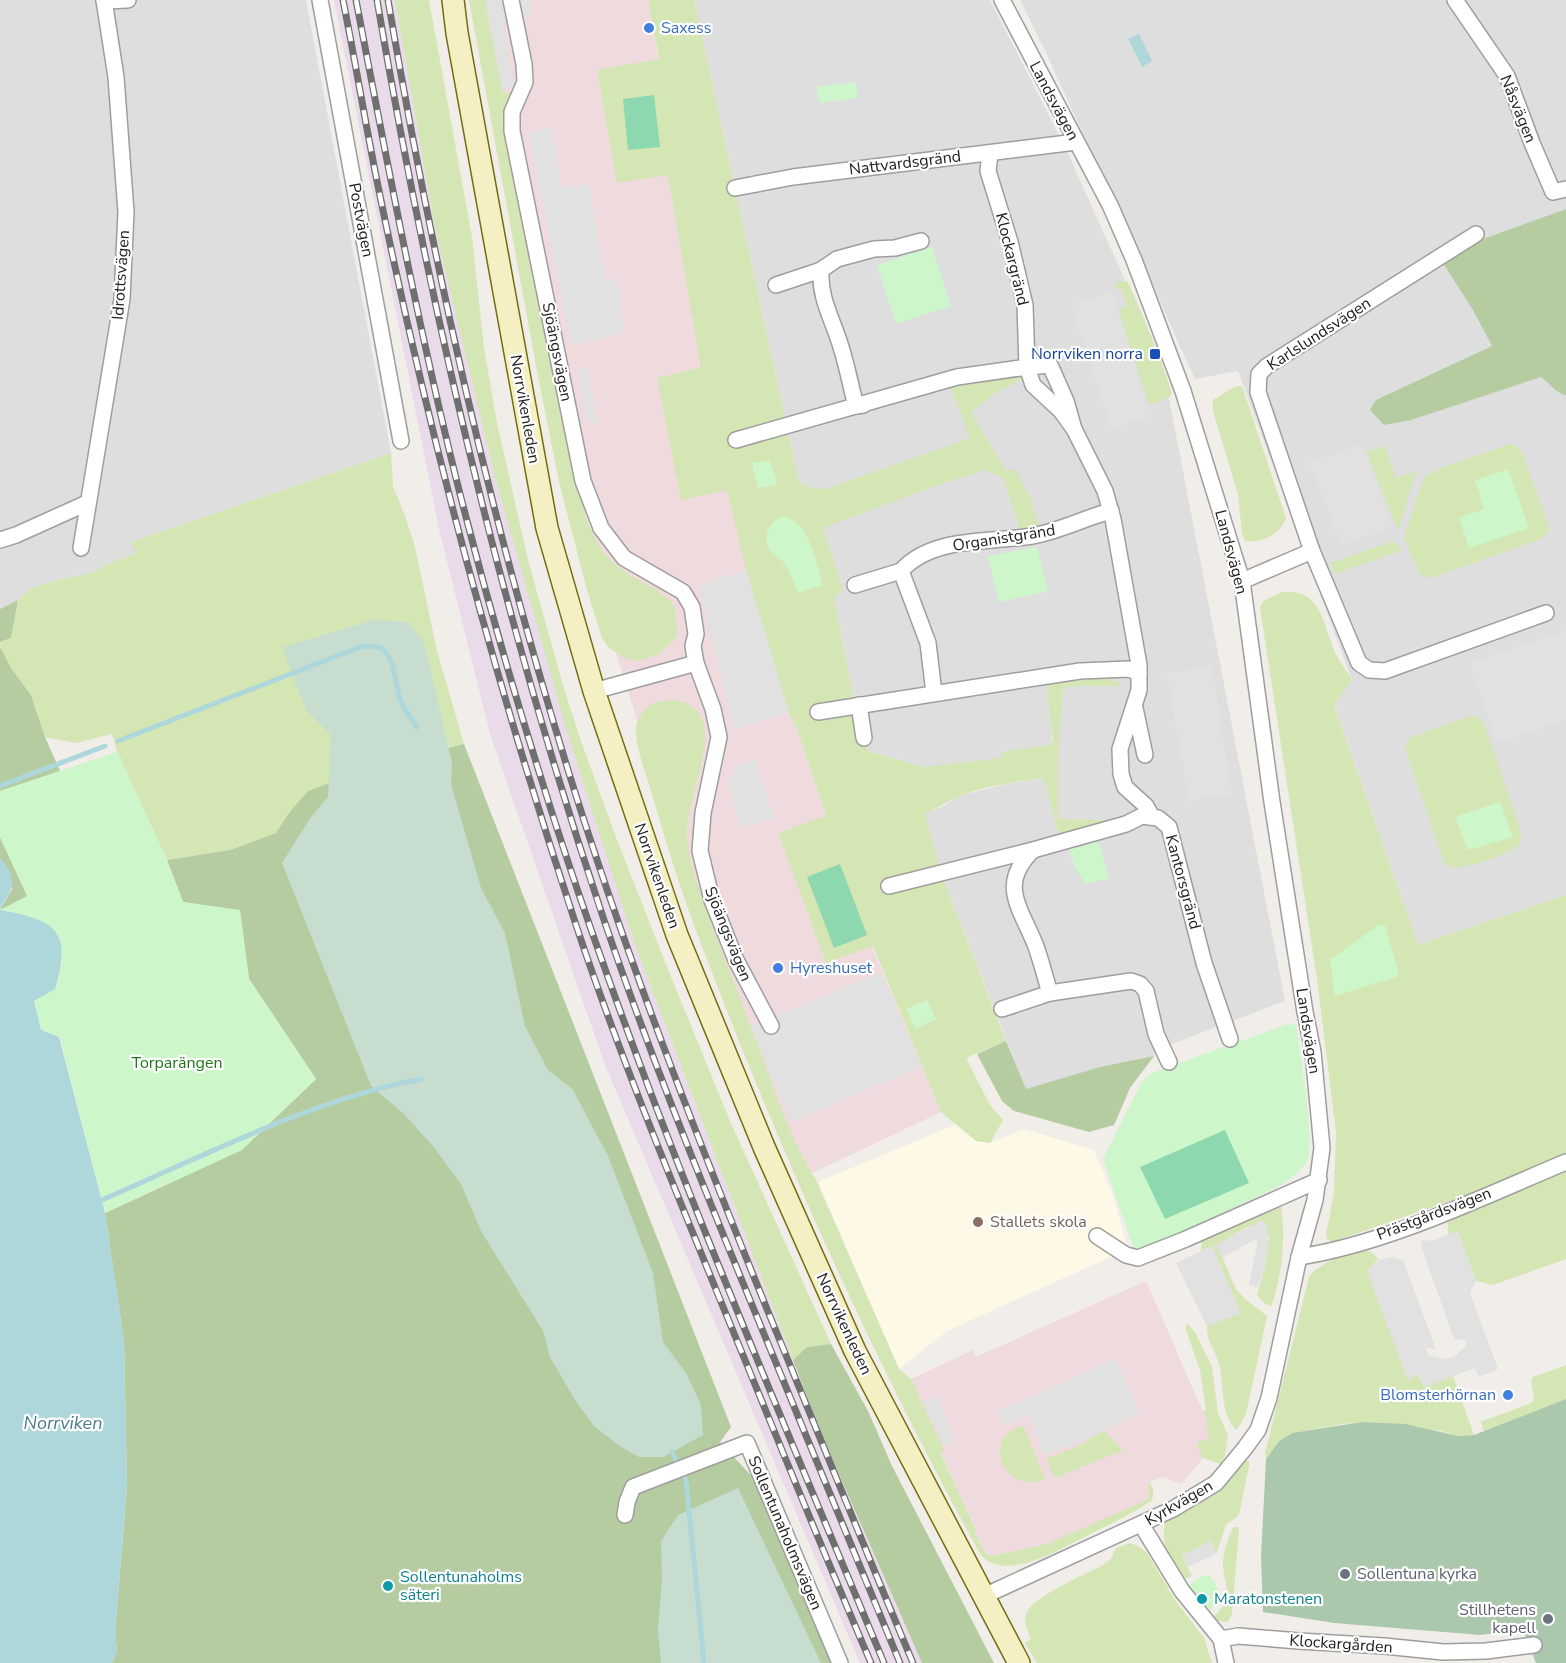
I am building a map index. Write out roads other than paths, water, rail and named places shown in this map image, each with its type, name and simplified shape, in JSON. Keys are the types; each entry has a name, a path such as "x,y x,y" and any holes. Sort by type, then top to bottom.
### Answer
{"main road":[{"name":"Norrvikenleden","path":"451,0 547,528 594,691 677,935 764,1147 855,1351 1019,1663"}],"street":[{"path":"104,0 128,0"},
{"name":"Idrottsvägen","path":"81,548 122,299 126,212 116,77 104,0"},
{"name":"Postvägen","path":"320,0 401,441"},
{"name":"Sjöängsvägen","path":"511,0 524,64 525,82 512,112 512,131 583,481 601,528 624,558 683,592 692,607 696,634 693,646 696,663 713,709 719,737 703,813 700,851 712,900 736,960 771,1026"},
{"name":"Landsvägen","path":"1002,0 1110,205 1134,260 1183,391 1242,581 1272,802 1313,1053 1322,1148 1319,1179 1299,1257"},
{"name":"Nåsvägen","path":"1455,0 1507,76 1532,143 1560,191"},
{"name":"Nattvardsgränd","path":"735,188 793,177 1076,142"},
{"name":"Klockargränd","path":"990,154 988,171 1026,305 1027,367"},
{"name":"Karlslundsvägen","path":"1476,234 1267,366 1259,374 1258,392 1312,551 1359,663 1369,669 1385,671 1546,613"},
{"path":"776,285 821,270 837,259 874,249 895,248 921,241"},
{"path":"821,270 820,285 842,347 856,406 863,405"},
{"path":"736,440 957,377 1050,365 1066,401 1074,429"},
{"path":"1027,367 1033,386 1061,411 1074,429 1105,491 1111,511 1133,620 1139,673 1139,690 1120,749 1121,774 1125,787 1146,806 1152,817"},
{"path":"0,540 87,503"},
{"name":"Organistgränd","path":"855,585 901,571 914,558 949,546 1032,536 1065,529 1111,511"},
{"path":"1242,581 1312,551"},
{"path":"901,571 928,643 934,693"},
{"path":"594,691 696,663"},
{"path":"818,712 1080,671 1129,669 1139,673"},
{"path":"859,705 864,738"},
{"path":"1135,705 1145,755"},
{"name":"Kantorsgränd","path":"889,886 1033,850 1126,824 1142,816 1158,818 1169,827 1204,963 1230,1039"},
{"path":"1033,850 1023,860 1014,880 1016,904 1035,944 1050,993"},
{"path":"1002,1009 1050,993 1131,981 1140,984 1146,991 1156,1034 1168,1062"},
{"name":"Prästgårdsvägen","path":"1299,1257 1335,1250 1412,1225 1566,1162"},
{"path":"1097,1236 1126,1255 1138,1258 1319,1179"},
{"name":"Kyrkvägen","path":"984,1596 1173,1509 1216,1483 1258,1430 1269,1398 1299,1257"},
{"name":"Sollentunaholmsvägen","path":"625,1515 633,1487 747,1443 840,1663"},
{"path":"1141,1524 1182,1591 1221,1639 1226,1663"},
{"name":"Klockargården","path":"1221,1639 1238,1636 1443,1652 1486,1651 1534,1645"}],"water":[{"path":"1139,34 1152,61 1142,67 1128,39"},
{"path":"0,858 10,871 12,883 0,909"},
{"name":"Norrviken","path":"0,910 34,918 46,924 55,931 60,941 62,953 55,989 34,1001 41,1030 59,1037 105,1213 124,1342 127,1486 115,1632 117,1651 112,1663 0,1663"}],"waterway":[{"path":"118,741 360,647 372,646 383,649 390,659 400,699 417,727"},
{"path":"0,786 105,746"},
{"path":"102,1200 300,1114 381,1088 421,1079"},
{"path":"672,1452 686,1480 704,1663"}],"railway":[{"path":"343,0 373,158 418,370 466,558 547,836 594,977 648,1122 871,1663"},
{"path":"356,0 403,241 442,422 486,593 541,778 617,1003 659,1114 747,1334 884,1663"},
{"path":"377,0 421,233 472,465 533,694 567,807 642,1028 683,1134 900,1663"},
{"path":"388,0 424,195 465,388 513,580 568,770 637,976 688,1112 913,1663"}],"place":[{"name":"Saxess","path":"649,28"},
{"name":"Norrviken norra","path":"1155,354"},
{"name":"Hyreshuset","path":"778,968"},
{"name":"Stallets skola","path":"978,1222"},
{"name":"Blomsterhörnan","path":"1508,1395"},
{"name":"Sollentuna kyrka","path":"1345,1574"},
{"name":"Sollentunaholms säteri","path":"388,1586"},
{"name":"Maratonstenen","path":"1202,1599"},
{"name":"Stillhetens kapell","path":"1548,1619"}],"park label":[{"name":"Torparängen","path":"177,1063"}]}
